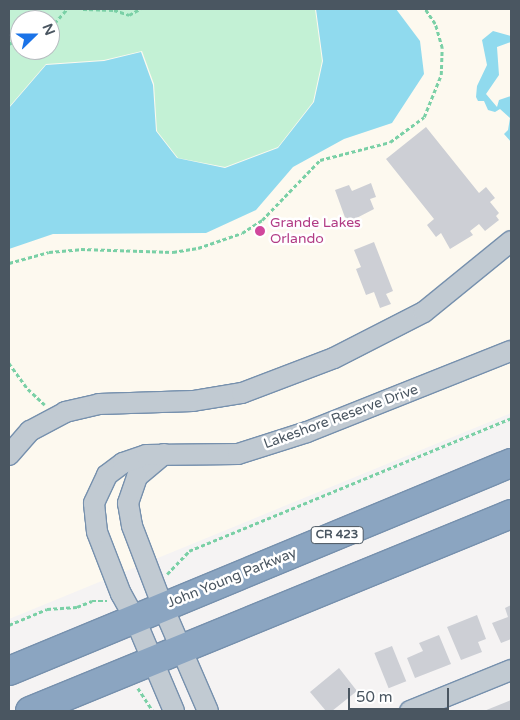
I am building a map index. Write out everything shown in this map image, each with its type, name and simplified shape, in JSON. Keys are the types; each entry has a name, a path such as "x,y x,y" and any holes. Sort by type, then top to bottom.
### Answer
{"highway":[{"name":"John Young Parkway","path":"9,671 511,463"},
{"path":"30,711 511,514"}],"street":[{"path":"9,455 30,431 52,417 99,404 193,401 242,393 286,378 387,334 424,312 511,241"},
{"name":"Lakeshore Reserve Drive","path":"174,711 142,665 126,623 121,594 97,532 94,503 108,475 123,463 146,455 238,454 307,432 511,351"},
{"path":"164,454 137,477 128,503 132,526 163,607 208,711"},
{"path":"410,711 511,670"}],"path":[{"path":"83,9 114,10 129,15 140,9"},
{"path":"9,263 49,252 81,249 174,252 198,248 242,233 262,220 320,160 390,142 424,117 441,75 442,48 435,24 425,9"},
{"path":"9,363 28,389 43,402 52,417"},
{"path":"169,573 189,551 511,418"},
{"path":"9,624 47,609 77,607 100,600 107,600 126,623"},
{"path":"142,665 141,697 149,702 153,711"}],"shaded area":[{"name":"Grande Lakes Orlando","path":"9,9 511,9 511,413 9,619"}],"green space":[{"path":"9,9 315,9 322,61 313,102 278,147 225,167 178,158 157,131 154,84 142,51 104,60 46,64 9,107"}],"water":[{"path":"316,9 396,9 420,41 424,74 392,123 344,139 293,167 256,210 206,233 53,234 9,249 9,108 46,65 104,61 141,52 153,85 156,131 177,158 225,168 278,148 314,102 323,61"},
{"path":"493,31 511,36 511,42 497,47 499,75 486,94 497,107 499,100 511,96 511,142 504,134 508,130 510,118 500,109 495,112 488,110 484,101 478,101 476,97 477,86 487,65 482,40"}],"building":[{"path":"426,127 479,193 486,187 495,198 490,202 499,213 496,216 499,220 485,231 479,224 470,231 473,235 450,249 441,233 436,237 427,225 434,219 386,159"},
{"path":"371,183 376,197 370,199 374,209 347,223 335,190 349,185 352,191"},
{"path":"374,242 393,291 386,294 391,304 380,308 374,292 366,295 356,269 361,267 354,250"},
{"path":"511,605 511,639 501,643 492,623 508,617 505,608"},
{"path":"477,615 486,639 478,642 482,652 461,660 447,627"},
{"path":"439,635 451,664 415,678 407,658 423,651 419,643"},
{"path":"392,646 406,681 389,688 374,653"},
{"path":"339,668 357,691 332,711 326,711 310,692"},
{"path":"511,700 511,711 484,711"}],"place":[{"name":"Grande Lakes Orlando","path":"260,231"}]}
